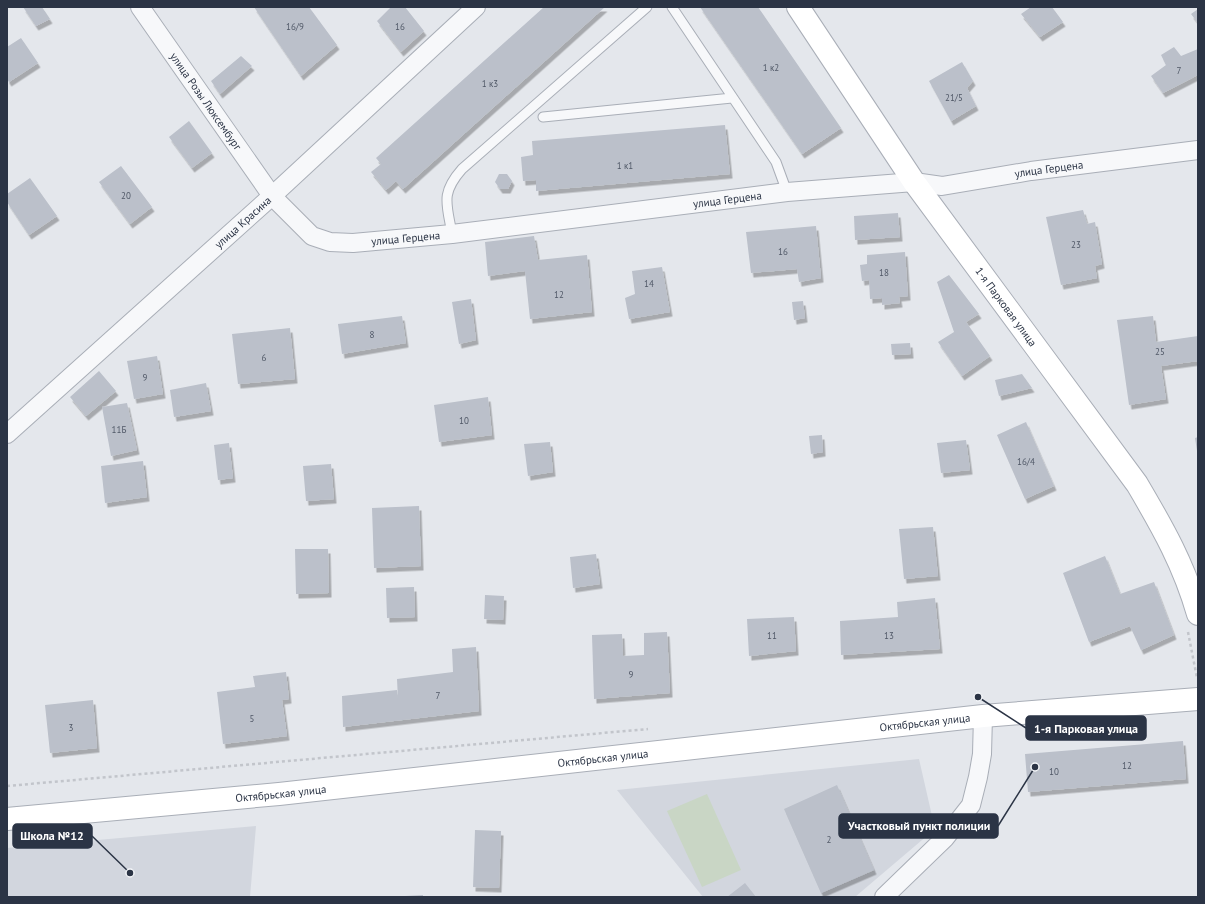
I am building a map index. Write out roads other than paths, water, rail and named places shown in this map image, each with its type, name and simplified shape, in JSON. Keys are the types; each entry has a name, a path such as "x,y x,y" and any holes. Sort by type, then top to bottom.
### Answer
{"street":[{"name":"улица Розы Люксембург","path":"140,7 272,196"},
{"name":"улица Красина","path":"7,434 272,196 476,7"},
{"name":"1-я Парковая улица","path":"798,7 914,182 1137,484 1168,536 1188,582 1198,614"},
{"name":"улица Герцена","path":"272,196 312,236 330,242 353,243 452,234 787,192 914,182 942,186 1031,172 1198,150"},
{"name":"Октябрьская улица","path":"7,819 286,793 983,716 1194,690"},
{"path":"884,897 945,838 971,804 982,754 983,716"}],"lane":[{"path":"452,234 446,194 454,178 462,169 647,7"},
{"path":"672,7 776,162 787,192"},
{"path":"543,117 732,98"}],"place":[{"name":"1-я Парковая улица","path":"978,697"},
{"name":"Участковый пункт полиции","path":"1035,767"},
{"name":"Школа №12","path":"130,873"}]}
